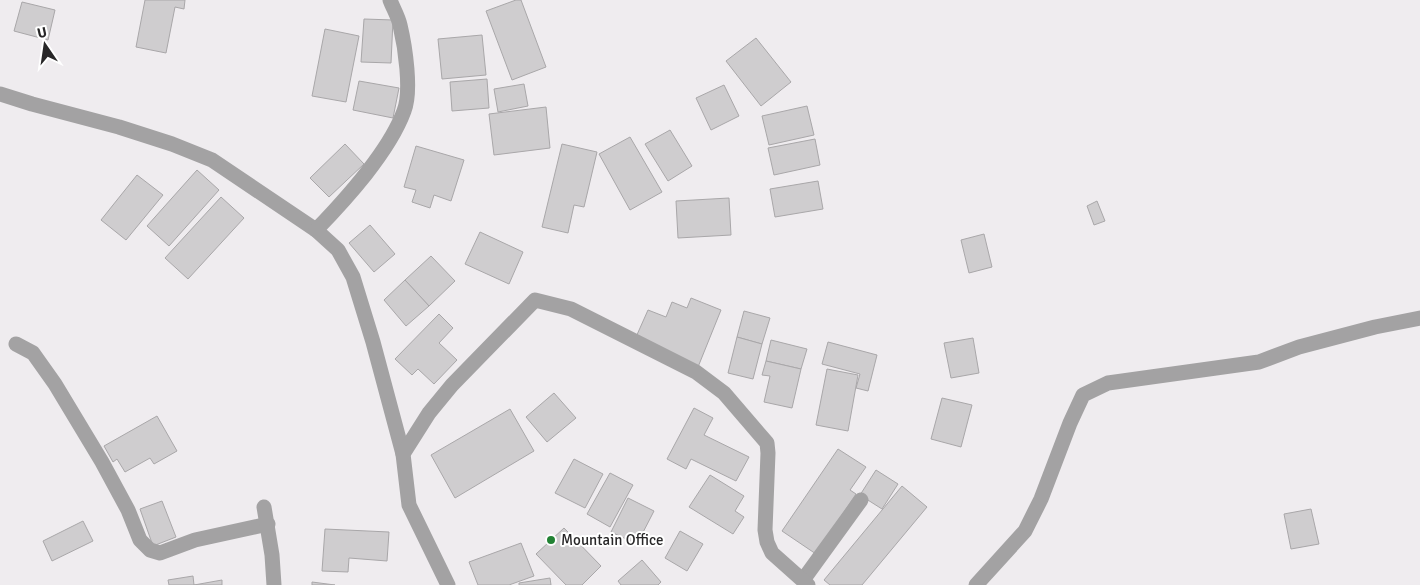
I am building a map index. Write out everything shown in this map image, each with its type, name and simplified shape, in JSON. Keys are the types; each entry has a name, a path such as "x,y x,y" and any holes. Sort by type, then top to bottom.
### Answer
{"street":[{"path":"316,230 340,206 370,169 393,134 405,110 408,86 399,24 390,0"},
{"path":"0,94 119,127 172,144 212,160 316,230 338,250 352,277 373,342 403,454 409,505 448,585"},
{"path":"403,454 429,413 452,385 535,300 571,309 696,372 724,394 767,443 765,530 767,542 772,553 805,583 861,500"},
{"path":"976,585 1025,531 1041,499 1070,423 1083,395 1108,383 1259,362 1299,347 1375,327 1420,318"},
{"path":"16,344 33,353 55,384 102,462 128,510 140,540 150,550 160,553 195,540 268,524"},
{"path":"264,507 268,524 274,585"}],"building":[{"path":"145,0 185,0 184,9 175,7 166,53 136,47"},
{"path":"521,0 546,67 512,80 486,11"},
{"path":"22,2 55,10 48,40 14,31"},
{"path":"364,19 393,20 391,63 361,62"},
{"path":"325,29 359,36 346,102 312,96"},
{"path":"482,35 486,75 442,79 438,39"},
{"path":"756,38 791,82 761,106 726,61"},
{"path":"487,79 489,108 452,111 450,82"},
{"path":"359,81 399,88 393,118 353,110"},
{"path":"524,84 528,106 498,112 494,89"},
{"path":"724,85 739,116 711,130 696,98"},
{"path":"807,106 814,135 769,145 762,116"},
{"path":"546,107 550,148 494,155 489,114"},
{"path":"670,130 692,166 668,181 645,144"},
{"path":"630,137 662,192 630,210 599,154"},
{"path":"815,139 820,165 774,175 768,148"},
{"path":"345,144 364,164 329,197 310,178"},
{"path":"562,144 597,152 584,207 574,205 568,233 542,227"},
{"path":"416,146 464,160 451,201 434,195 430,208 412,202 416,190 404,187"},
{"path":"197,170 219,190 169,246 147,226"},
{"path":"137,175 163,195 126,240 101,220"},
{"path":"818,181 823,209 775,217 770,189"},
{"path":"221,197 244,218 188,279 165,258"},
{"path":"729,198 731,235 678,238 676,201"},
{"path":"1097,201 1105,221 1094,225 1087,206"},
{"path":"370,225 395,254 374,272 349,243"},
{"path":"480,232 523,252 509,284 465,264"},
{"path":"984,234 992,267 969,273 961,240"},
{"path":"431,256 455,281 429,306 405,280"},
{"path":"405,280 429,306 406,326 384,300"},
{"path":"691,298 721,310 698,367 636,337 648,310 666,317 672,302 687,308"},
{"path":"744,311 770,318 762,344 737,337"},
{"path":"439,314 453,328 439,343 457,360 434,384 418,369 412,375 395,359"},
{"path":"737,337 762,344 753,379 728,373"},
{"path":"973,338 979,373 951,378 944,343"},
{"path":"771,340 807,349 801,369 766,361"},
{"path":"828,342 877,355 868,391 856,388 860,374 822,364"},
{"path":"766,361 801,369 792,408 764,402 770,376 762,375"},
{"path":"827,369 858,375 848,431 816,425"},
{"path":"554,393 576,418 547,442 526,417"},
{"path":"942,398 972,405 961,447 931,439"},
{"path":"694,408 713,418 704,435 749,457 736,481 691,459 686,469 667,459"},
{"path":"510,409 534,451 455,498 431,455"},
{"path":"157,416 177,451 154,464 150,458 125,472 117,459 113,462 104,446"},
{"path":"838,449 866,467 850,490 856,494 816,554 782,531"},
{"path":"574,459 603,474 585,508 555,493"},
{"path":"876,470 898,484 882,509 860,495"},
{"path":"610,473 633,485 610,527 587,514"},
{"path":"710,475 744,496 735,511 744,517 733,534 689,507"},
{"path":"902,486 927,507 862,585 830,585 824,580"},
{"path":"628,498 654,511 637,544 611,532"},
{"path":"162,501 176,537 153,546 140,509"},
{"path":"1311,509 1319,544 1291,549 1284,514"},
{"path":"83,521 93,541 52,561 43,541"},
{"path":"564,528 601,566 582,585 566,585 536,554"},
{"path":"325,529 389,532 387,561 349,558 348,572 322,571"},
{"path":"680,531 703,544 687,571 665,558"},
{"path":"521,543 534,576 509,585 478,585 469,562"},
{"path":"642,560 661,582 658,585 621,585 618,581"},
{"path":"193,576 194,585 169,585 168,580"},
{"path":"550,578 551,585 519,585 519,583"},
{"path":"222,580 222,585 194,585"},
{"path":"312,582 335,585 312,585"}],"place":[{"name":"Mountain Office","path":"551,540"}]}
